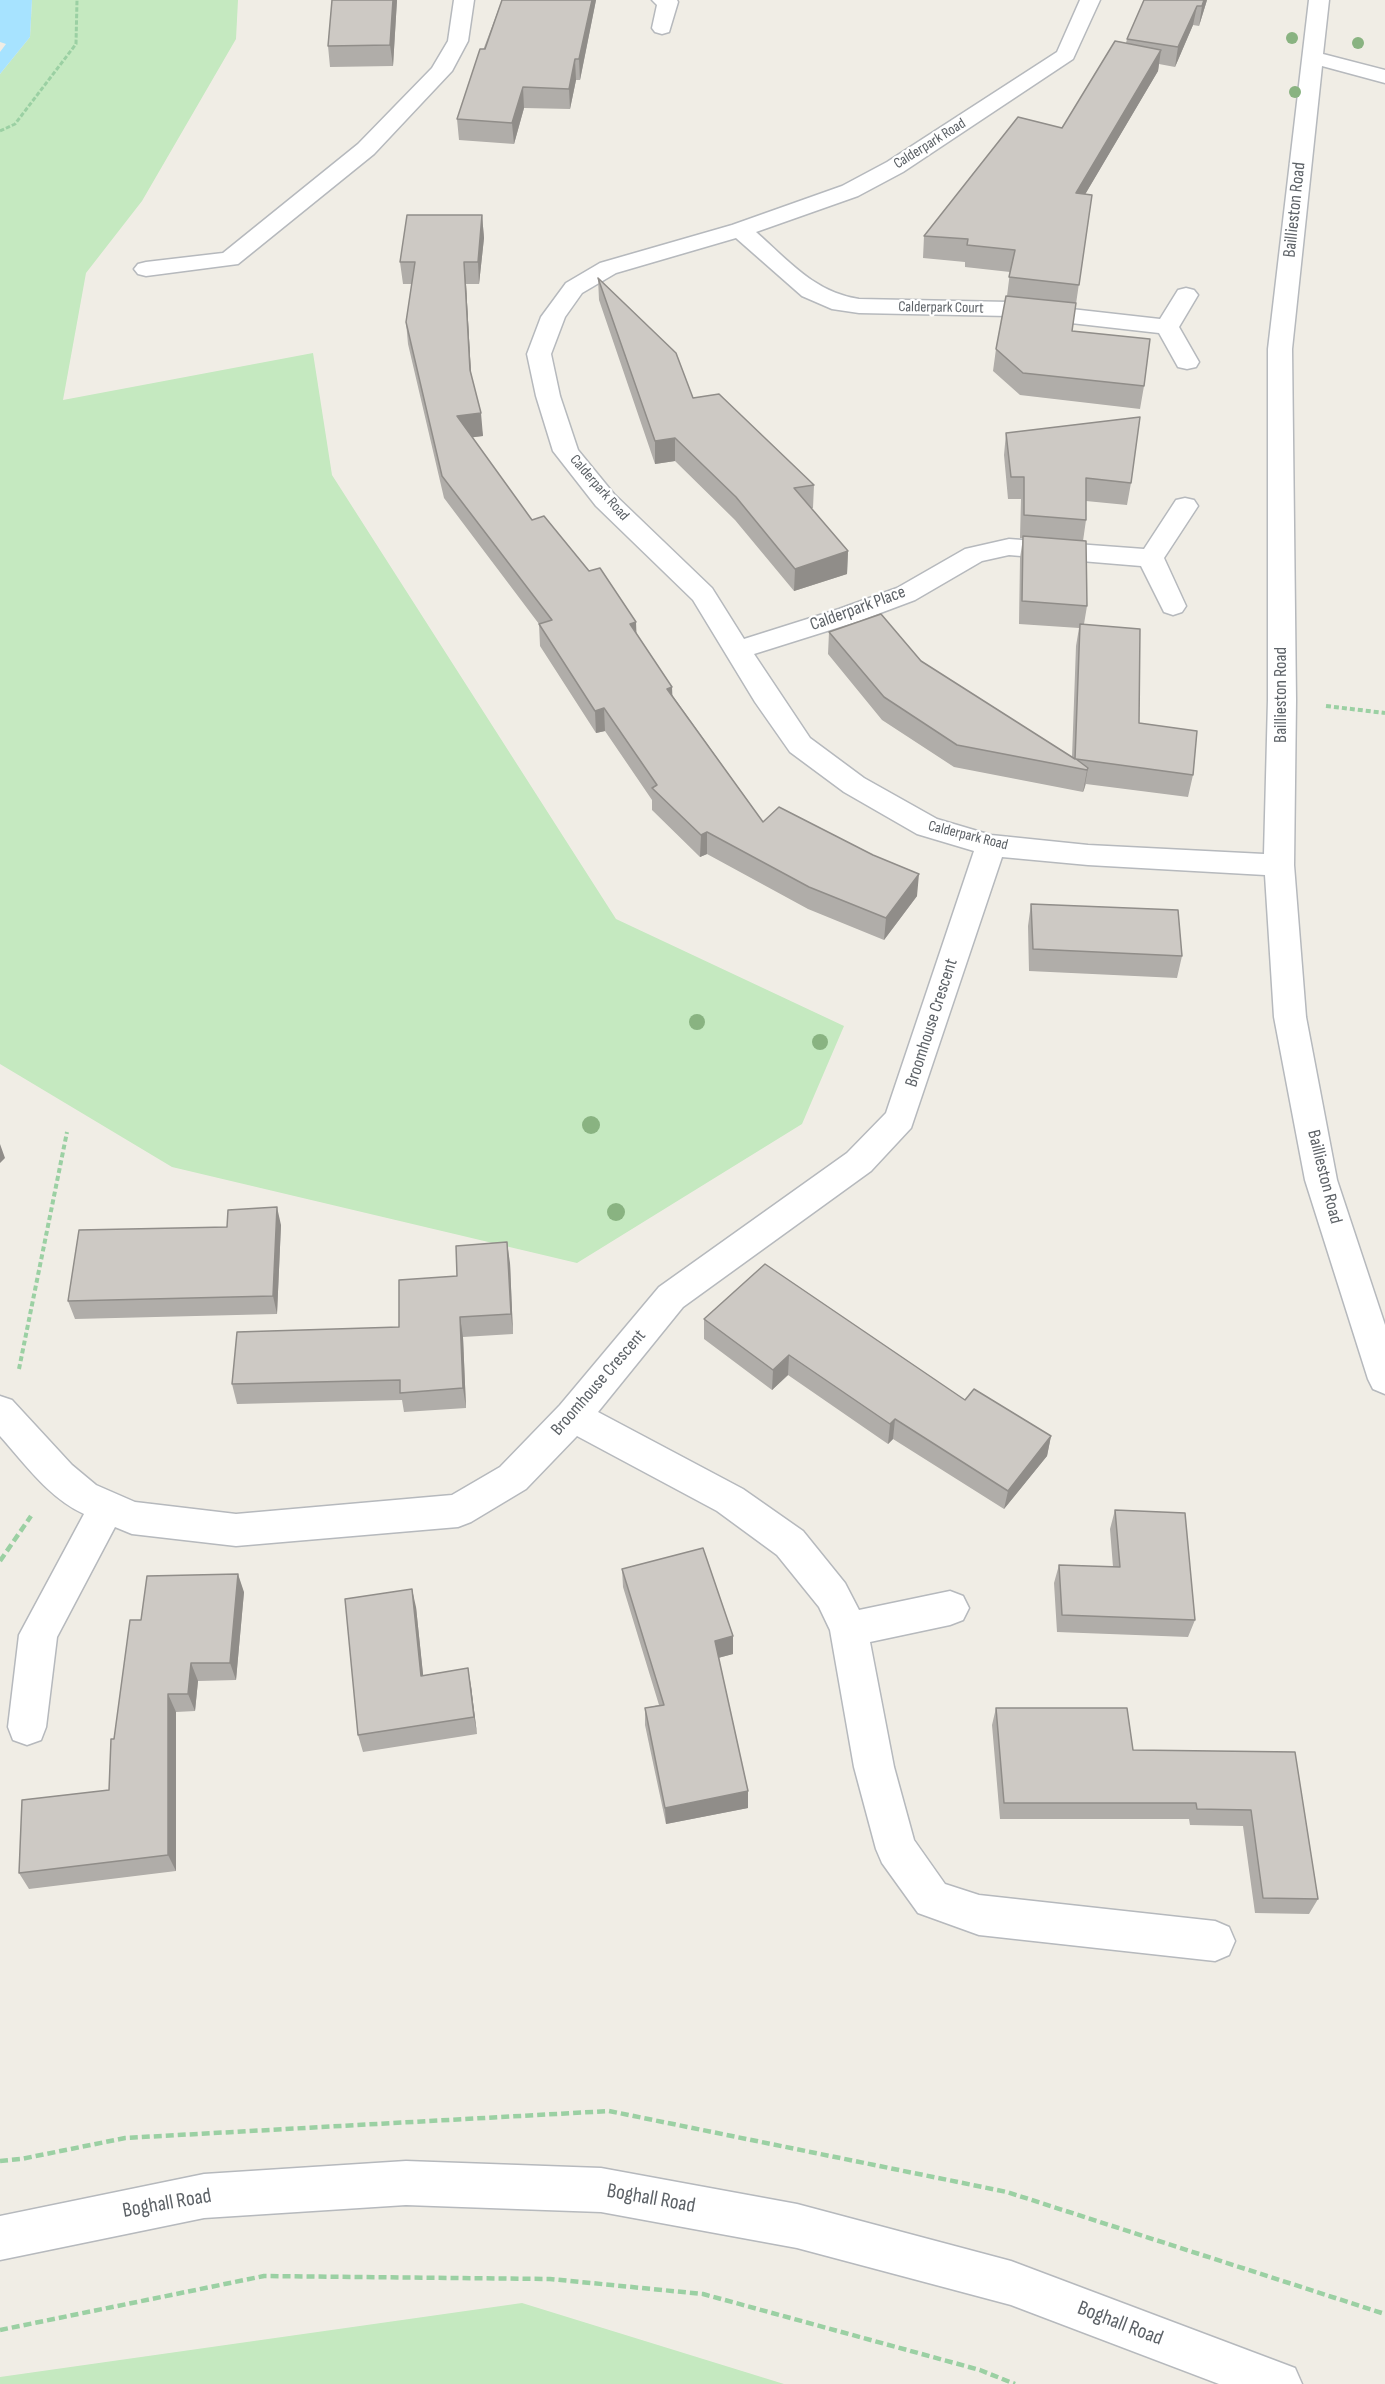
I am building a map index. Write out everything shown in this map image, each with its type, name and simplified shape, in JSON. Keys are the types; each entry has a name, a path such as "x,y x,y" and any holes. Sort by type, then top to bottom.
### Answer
{"street":[{"path":"146,269 230,259 366,149 441,71 458,41 464,0"},
{"name":"Calderpark Road","path":"1089,0 1066,55 895,167 850,191 740,230 608,268 574,288 553,317 539,354 548,396 566,450 605,500 703,594 765,695 801,745 854,785 927,827 991,844 1088,855 1279,865"},
{"name":"Baillieston Road","path":"1319,0 1280,349 1282,700 1279,865 1290,1017 1321,1180 1385,1379"},
{"path":"662,28 665,1 692,1"},
{"path":"1312,57 1385,77"},
{"name":"Calderpark Court","path":"740,230 810,291 832,302 859,306 1009,309 1167,327"},
{"path":"1186,295 1167,327 1187,362"},
{"path":"1173,606 1151,558 1185,507"},
{"name":"Calderpark Place","path":"737,650 849,615 906,594 974,555 1009,547 1151,558"},
{"name":"Broomhouse Crescent","path":"4,1417 59,1476 83,1496 132,1518 236,1530 458,1511 513,1478 573,1416 671,1298 859,1162 900,1119 991,844"},
{"path":"573,1416 730,1500 790,1543 832,1595 849,1629 874,1767 896,1849 932,1899 979,1916 1215,1941"},
{"path":"27,1727 38,1635 107,1507"},
{"path":"849,1629 950,1608"},
{"name":"Boghall Road","path":"0,2238 204,2196 406,2182 601,2190 797,2226 1011,2283 1280,2384"}],"path":[{"path":"0,132 15,124 76,44 77,0"},
{"path":"1282,700 1385,713"},
{"path":"4,1417 67,1132"},
{"path":"0,2330 264,2276 550,2279 702,2294 980,2370 1015,2384"}],"green space":[{"path":"32,0 238,0 236,39 142,201 86,273 63,400 313,353 332,475 616,919 844,1026 802,1124 577,1263 172,1167 0,1064 0,74 30,37"},
{"path":"522,2303 784,2384 0,2384 0,2377"}],"water":[{"path":"0,0 32,0 30,37 0,74 0,52 6,44 0,42"}],"building":[{"path":"332,0 393,0 390,45 328,46"},
{"path":"502,0 592,0 579,59 575,59 569,89 523,87 512,123 457,119 480,49 485,49"},
{"path":"1144,0 1204,0 1202,6 1197,6 1178,47 1127,39"},
{"path":"1115,41 1161,50 1076,193 1092,195 1079,285 1009,277 1015,250 967,245 968,239 924,236 1018,117 1062,128"},
{"path":"407,215 482,215 478,262 464,262 470,370 481,413 457,416 532,520 544,516 589,571 600,568 636,622 630,624 672,687 667,689 763,822 779,807 873,855 919,874 886,918 809,887 707,832 701,835 652,788 657,785 604,708 595,711 539,624 552,620 442,476 406,322 415,262 400,262"},
{"path":"598,278 676,353 693,398 719,394 814,485 794,488 848,551 795,569 736,497 675,438 655,441"},
{"path":"1006,296 1076,303 1072,331 1150,339 1144,386 1023,373 996,349"},
{"path":"1140,417 1131,483 1086,478 1086,520 1024,515 1024,477 1011,477 1006,433"},
{"path":"1023,536 1086,541 1087,606 1022,601"},
{"path":"881,614 921,661 1075,759 1080,624 1140,629 1139,723 1197,731 1193,775 1076,759 1088,768 1087,770 957,745 884,697 829,632"},
{"path":"1031,904 1178,910 1182,956 1033,949"},
{"path":"277,1207 273,1296 68,1301 79,1230 227,1227 228,1210"},
{"path":"507,1242 511,1314 460,1317 463,1388 400,1393 400,1380 232,1384 237,1332 399,1327 399,1280 457,1276 456,1246"},
{"path":"765,1264 965,1400 974,1389 1051,1436 1008,1491 895,1419 890,1424 789,1355 773,1370 704,1319"},
{"path":"1115,1510 1185,1513 1195,1620 1062,1615 1059,1565 1120,1567"},
{"path":"703,1548 733,1636 715,1641 748,1791 665,1808 645,1708 664,1705 622,1569"},
{"path":"238,1574 230,1663 191,1663 188,1694 168,1694 168,1855 19,1873 22,1800 109,1790 111,1739 114,1739 130,1620 141,1620 147,1576"},
{"path":"412,1589 421,1676 468,1668 474,1717 358,1735 345,1599"},
{"path":"996,1708 1127,1708 1133,1750 1295,1752 1318,1899 1263,1898 1251,1810 1197,1809 1196,1803 1004,1803"}]}
